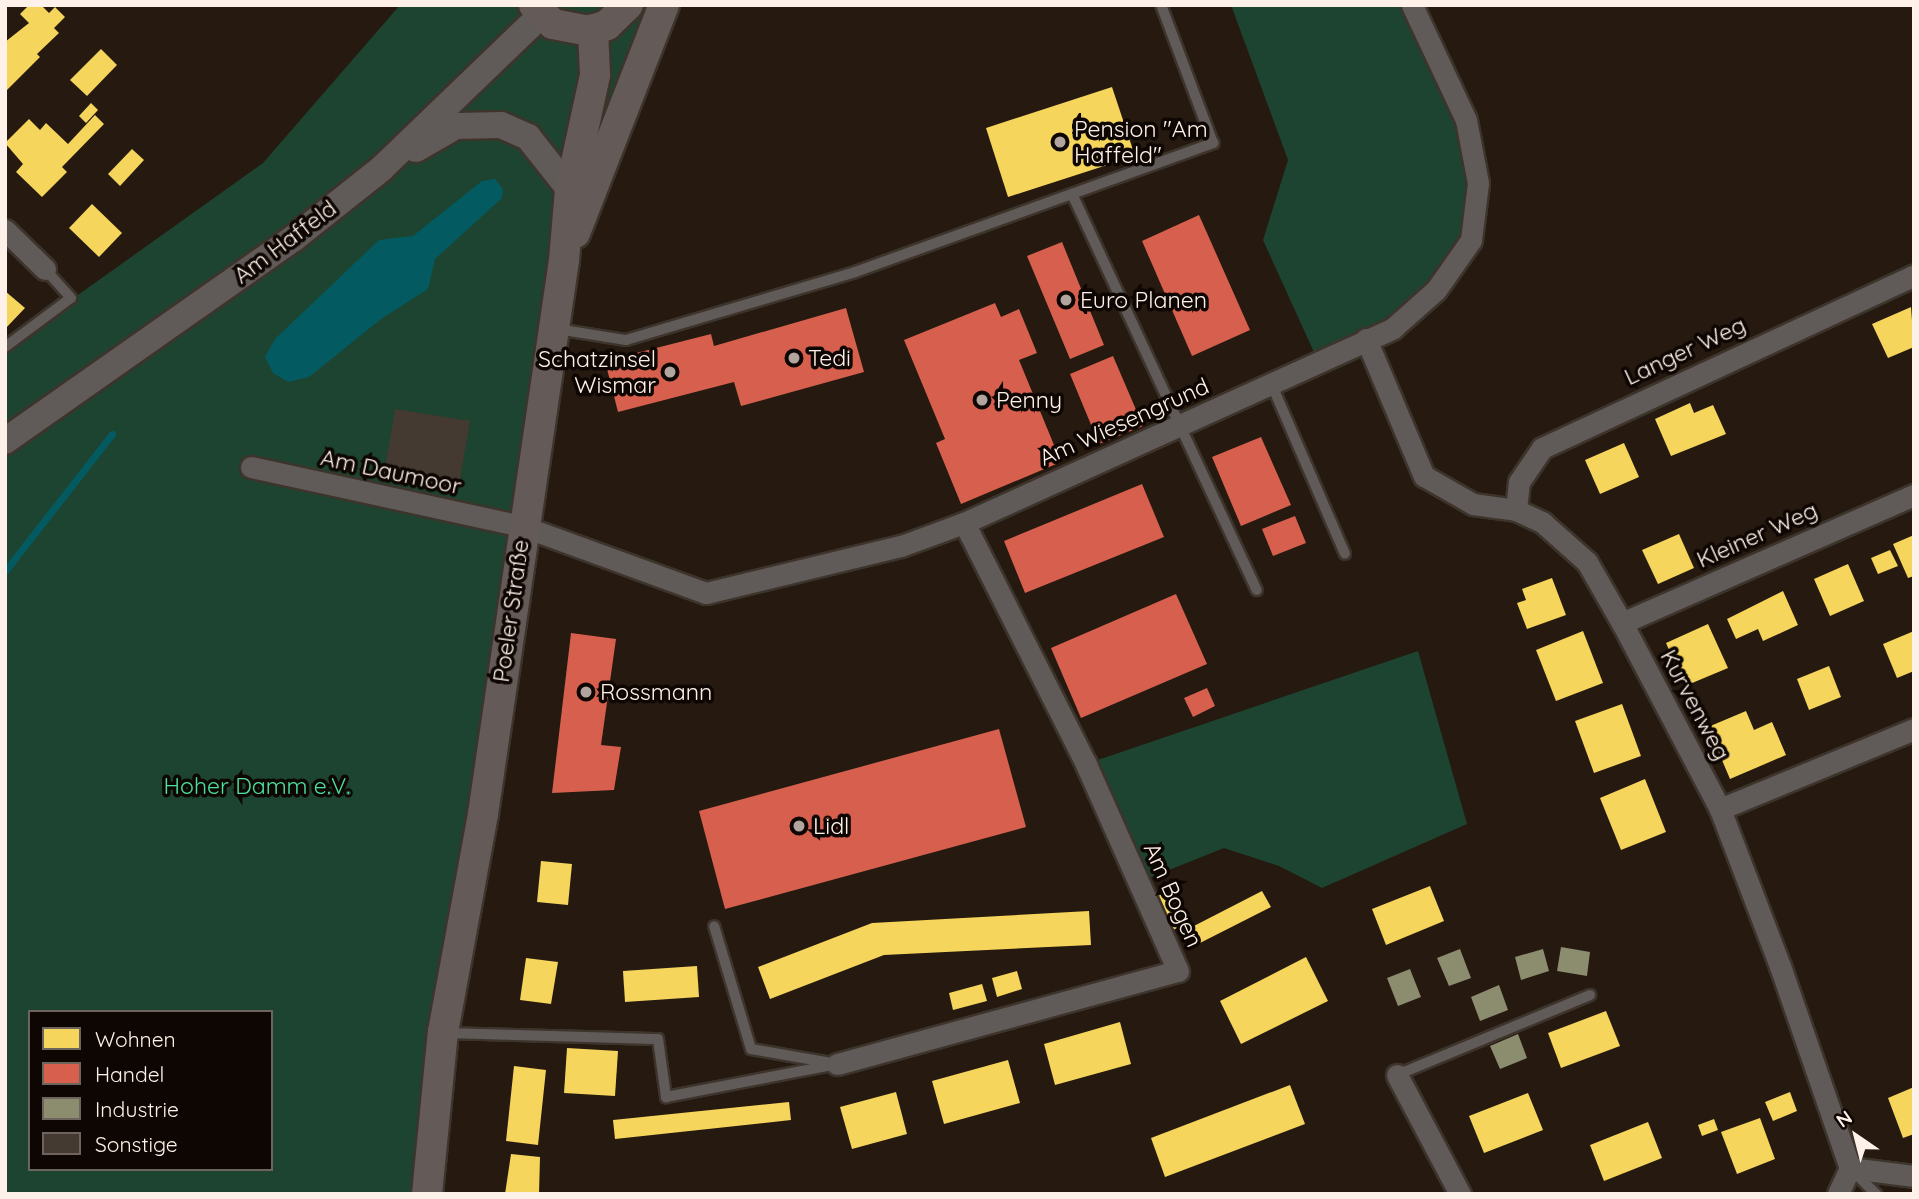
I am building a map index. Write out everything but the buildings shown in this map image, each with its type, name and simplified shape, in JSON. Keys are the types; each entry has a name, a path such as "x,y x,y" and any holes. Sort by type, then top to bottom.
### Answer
{"main road":[{"path":"538,10 570,30 593,29 607,25 628,5"},
{"path":"565,260 664,5"},
{"name":"Poeler Straße","path":"427,1194 443,1032 483,814 522,526 565,260 570,190 595,75 593,29"}],"street":[{"name":"Am Wiesengrund","path":"522,526 706,593 901,546 964,523 1393,328 1436,290 1471,240 1478,183 1466,120 1412,5"},
{"name":"Am Haffeld","path":"5,441 294,239 380,169 538,10"},
{"path":"380,169 456,126 501,125 528,137 570,190"},
{"path":"5,230 44,269"},
{"name":"Langer Weg","path":"1516,510 1519,482 1542,447 1914,275"},
{"name":"Kurvenweg","path":"1366,339 1423,475 1473,504 1516,510 1542,522 1587,562 1720,809 1780,966 1850,1168"},
{"name":"Am Daumoor","path":"251,467 522,526"},
{"name":"Kleiner Weg","path":"1622,623 1914,495"},
{"name":"Am Bogen","path":"837,1064 1178,971 1086,764 964,523"},
{"path":"1720,809 1914,729"},
{"path":"1397,1075 1460,1194"},
{"path":"1838,1194 1850,1168 1914,1176"}],"lane":[{"path":"553,328 626,340 855,272 1213,143 1161,5"},
{"path":"1072,194 1257,590"},
{"path":"5,347 71,298 44,269"},
{"path":"1271,383 1345,554"},
{"path":"713,926 751,1049 837,1064"},
{"path":"1397,1075 1590,995"},
{"path":"443,1032 658,1040 666,1097 837,1064"},
{"path":"1850,1168 1876,1194"}],"green space":[{"name":"Hoher Damm e.V.","path":"400,5 664,5 564,260 427,1194 5,1194 5,347 263,163"},
{"path":"1231,5 1412,5 1466,120 1471,240 1436,290 1318,361 1263,240 1288,160"},
{"path":"1418,651 1467,824 1322,888 1279,866 1224,848 1139,882 1086,764"}],"water":[{"path":"495,179 503,189 502,198 435,259 428,289 381,319 309,377 288,382 273,373 265,357 275,339 379,240 413,236 482,181"}],"waterway":[{"path":"5,571 112,434"}],"place":[{"name":"Pension \"Am Haffeld\"","path":"1060,142"},
{"name":"Euro Planen","path":"1066,300"},
{"name":"Tedi","path":"794,358"},
{"name":"Schatzinsel Wismar","path":"670,372"},
{"name":"Penny","path":"982,400"},
{"name":"Rossmann","path":"586,692"},
{"name":"Lidl","path":"799,826"}]}
